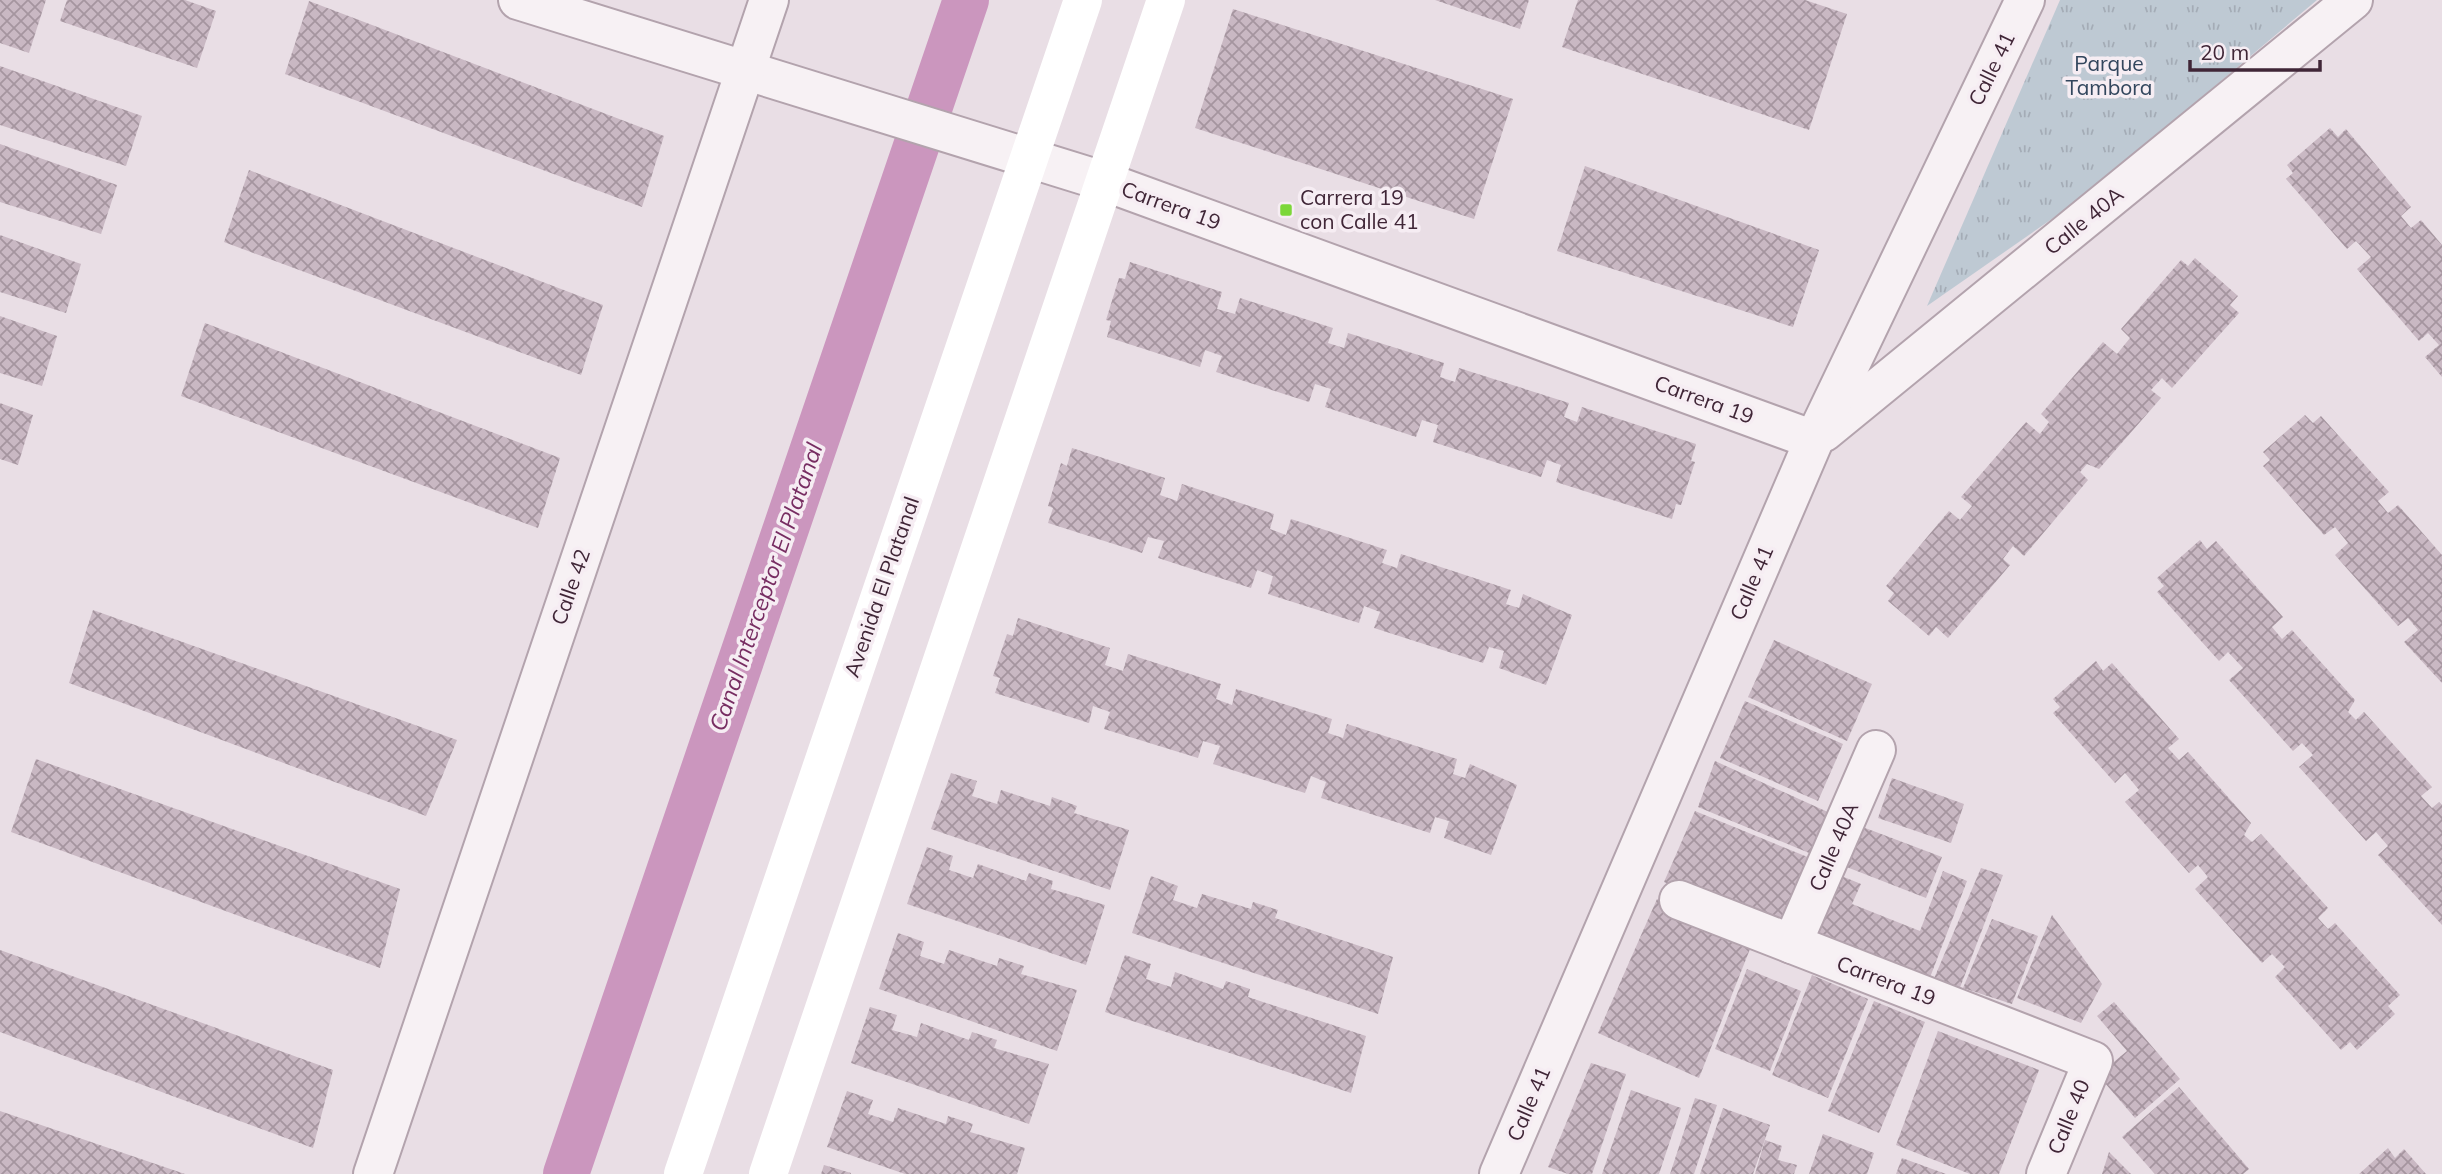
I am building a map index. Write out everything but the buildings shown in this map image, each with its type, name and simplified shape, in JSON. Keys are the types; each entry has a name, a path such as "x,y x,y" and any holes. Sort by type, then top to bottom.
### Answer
{"main road":[{"name":"Avenida El Platanal","path":"683,1174 1011,153 1083,0"},
{"path":"768,1174 1166,0"}],"street":[{"name":"Carrera 19","path":"518,0 1103,181 1814,440"},
{"name":"Calle 42","path":"373,1174 769,0"},
{"name":"Calle 41","path":"1499,1174 1814,440 2025,0"},
{"name":"Calle 40A","path":"1814,440 2353,0"},
{"name":"Calle 40A","path":"1792,944 1876,750"},
{"name":"Carrera 19","path":"1679,901 2093,1060"},
{"name":"Calle 40","path":"2046,1174 2093,1060"}],"green space":[{"name":"Parque Tambora","path":"2060,0 2317,0 2082,198 1927,306"}],"waterway":[{"name":"Canal Interceptor El Platanal","path":"566,1174 966,0"}],"place":[{"name":"Carrera 19 con Calle 41","path":"1286,210"}]}
